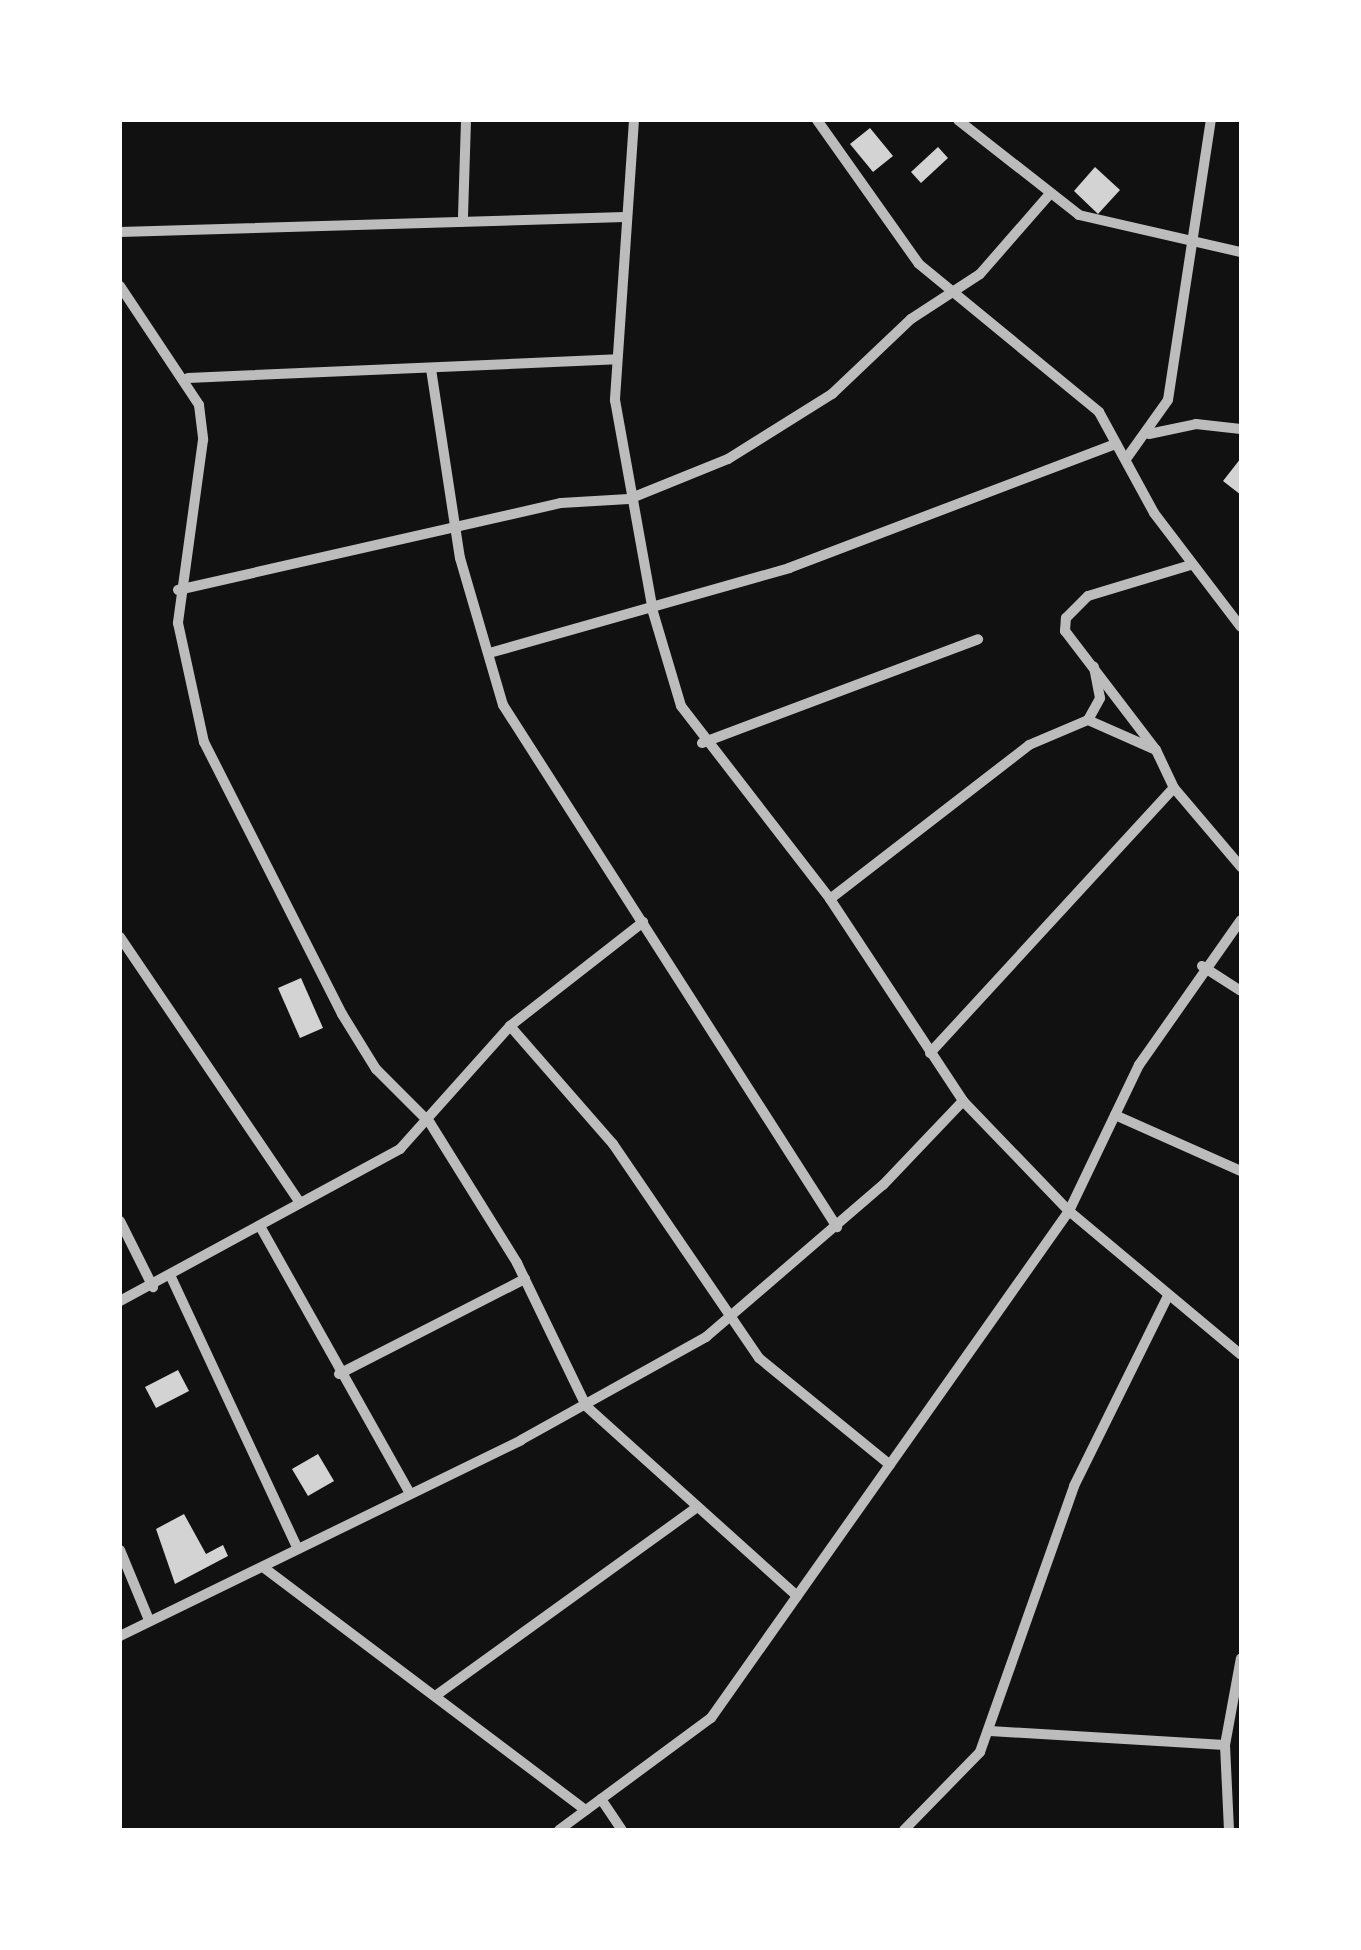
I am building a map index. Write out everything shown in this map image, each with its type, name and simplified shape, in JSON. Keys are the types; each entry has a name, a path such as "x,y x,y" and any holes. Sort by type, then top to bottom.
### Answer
{"street":[{"path":"463,216 466,120"},
{"path":"634,120 617,358 629,499 652,612 702,743 830,899 963,1100 1069,1211 1241,1355"},
{"path":"817,120 887,227 949,290 1099,412 1191,565 1241,627"},
{"path":"958,120 971,125 1048,196 1123,232 1241,252"},
{"path":"1126,459 1148,434 1168,400 1212,120"},
{"path":"178,590 455,531 562,503 629,499 728,459 832,394 949,290 1005,252 1048,196"},
{"path":"120,232 463,216 625,217"},
{"path":"120,286 188,378 203,440 178,590 204,742 342,1014 387,1083 430,1123 525,1278 586,1406 797,1596"},
{"path":"188,378 617,358"},
{"path":"431,369 455,531 493,652 503,705 836,1227"},
{"path":"1148,434 1196,424 1241,429"},
{"path":"493,652 652,612 1116,444"},
{"path":"1191,565 1073,606 1065,630 1156,750 1174,788 1241,867"},
{"path":"702,743 978,639"},
{"path":"830,899 1029,745 1088,720 1100,698 1094,667"},
{"path":"1088,720 1156,750"},
{"path":"930,1053 1174,788"},
{"path":"559,1830 711,1718 1069,1211 1115,1115 1202,966 1241,920"},
{"path":"120,1301 261,1228 430,1123 510,1026 643,922"},
{"path":"120,938 300,1203"},
{"path":"1202,966 1241,991"},
{"path":"510,1026 575,1095 736,1314 759,1358 796,1394 890,1464"},
{"path":"120,1636 586,1406 736,1314 836,1227 963,1100"},
{"path":"1115,1115 1241,1171"},
{"path":"120,1221 153,1286"},
{"path":"261,1228 410,1492"},
{"path":"170,1277 298,1549"},
{"path":"340,1374 525,1278"},
{"path":"904,1830 990,1732 1074,1486 1168,1296"},
{"path":"438,1694 696,1507"},
{"path":"120,1550 148,1620"},
{"path":"263,1567 438,1694 586,1810"},
{"path":"1229,1830 1225,1745 1241,1658"},
{"path":"990,1732 1225,1745"},
{"path":"601,1799 622,1830"}],"building":[{"path":"870,128 893,156 873,172 850,144"},
{"path":"938,147 948,158 921,183 911,172"},
{"path":"1095,167 1120,190 1098,214 1074,191"},
{"path":"1241,458 1241,495 1223,481"},
{"path":"301,978 323,1028 300,1038 278,988"},
{"path":"178,1370 189,1391 156,1408 145,1387"},
{"path":"318,1454 334,1481 308,1496 292,1469"},
{"path":"184,1514 206,1554 223,1545 228,1556 175,1584 156,1529"}]}
